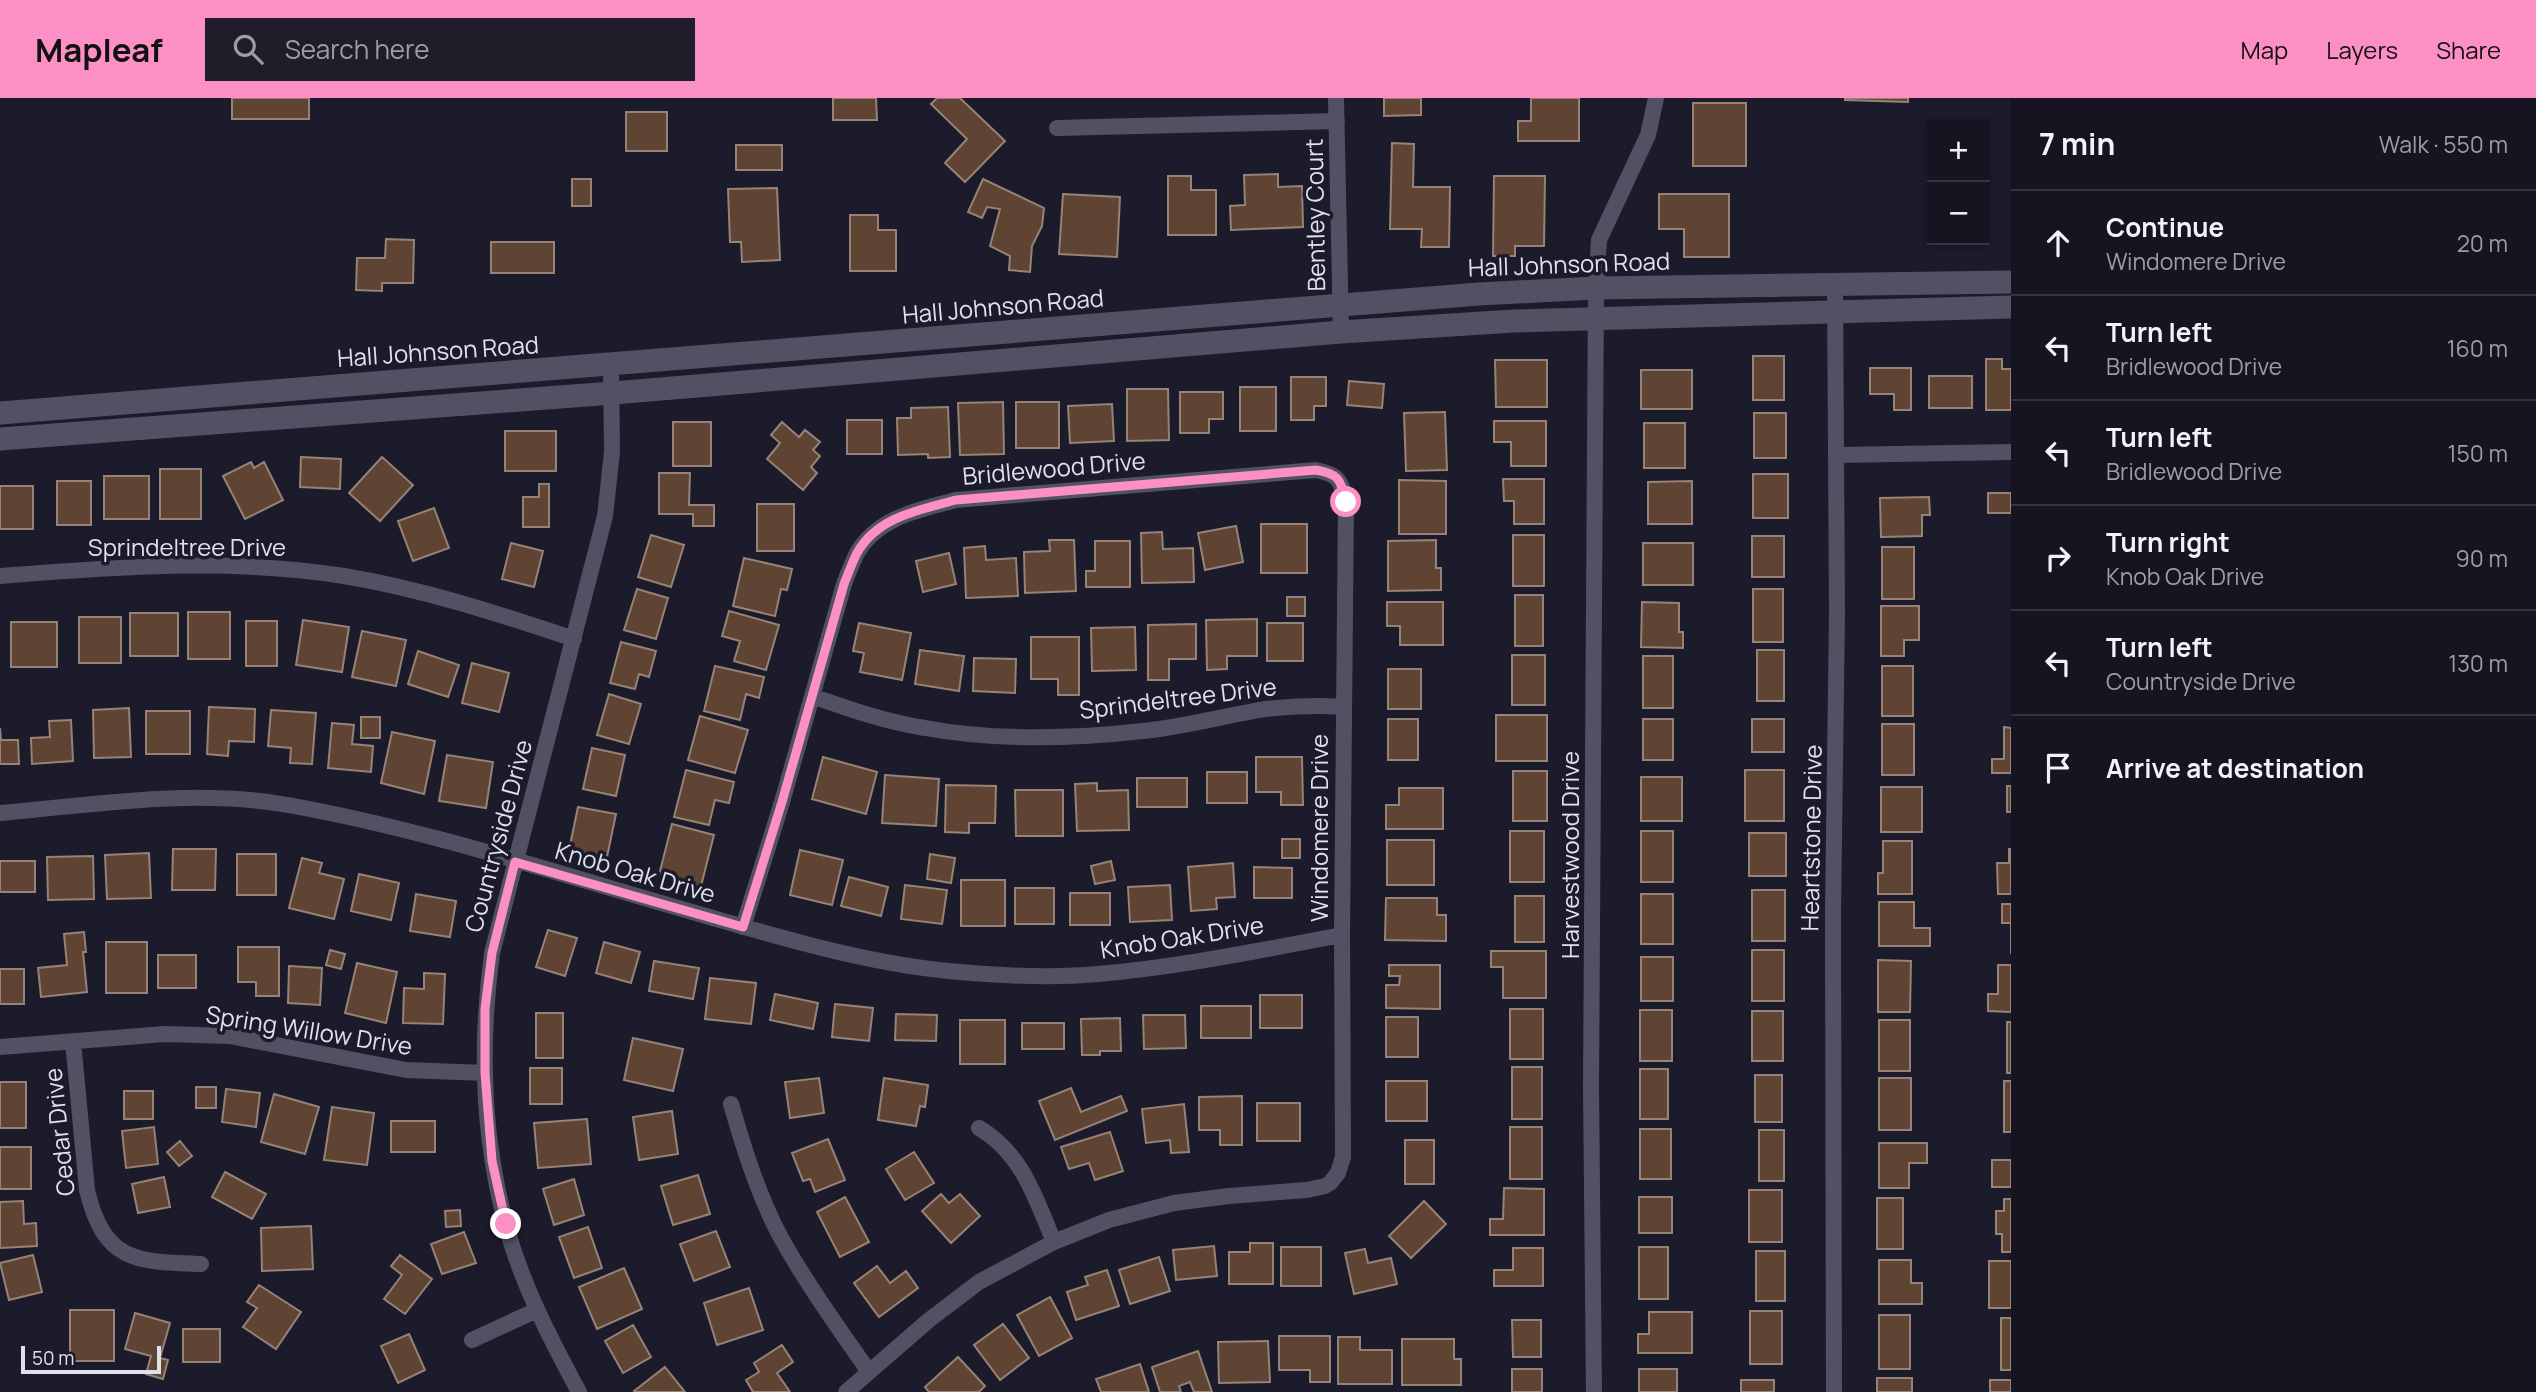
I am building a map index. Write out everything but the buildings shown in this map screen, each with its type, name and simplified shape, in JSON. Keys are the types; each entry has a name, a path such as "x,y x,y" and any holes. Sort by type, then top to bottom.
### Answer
{"main road":[{"name":"Hall Johnson Road","path":"0,413 1479,294 1596,288 2011,282"},
{"path":"0,439 613,393 1341,332 1514,321 2011,307"}],"street":[{"name":"Bentley Court","path":"1336,98 1341,332"},
{"name":"Harvestwood Drive","path":"1594,1392 1591,1073 1598,319 1596,288 1599,240 1648,135 1656,98"},
{"path":"1057,128 1337,121"},
{"name":"Heartstone Drive","path":"1834,1392 1833,913 1838,613 1835,285"},
{"name":"Countryside Drive","path":"579,1392 537,1310 506,1224 495,1174 485,1073 485,1009 492,953 605,516 612,452 611,365"},
{"path":"1837,455 2011,452"},
{"name":"Bridlewood Drive","path":"743,927 844,584 857,553 868,538 904,514 956,500 1316,470 1326,472"},
{"name":"Windomere Drive","path":"1054,1242 1109,1220 1174,1203 1307,1191 1331,1183 1338,1173 1343,1157 1346,502 1341,481 1326,472"},
{"name":"Sprindeltree Drive","path":"0,576 101,568 232,566 310,572 345,576 450,599 575,639"},
{"name":"Sprindeltree Drive","path":"812,696 867,715 924,728 967,734 1058,737 1144,731 1261,710 1344,706"},
{"name":"Knob Oak Drive","path":"0,813 179,798 253,800 287,805 437,839 820,949 961,973 1095,974 1168,965 1342,935"},
{"name":"Spring Willow Drive","path":"0,1047 165,1034 230,1037 406,1070 485,1073"},
{"name":"Cedar Drive","path":"73,1041 87,1190 100,1231 109,1242 136,1259 156,1263 201,1264"},
{"path":"731,1104 747,1158 779,1234 815,1294 869,1372"},
{"path":"846,1392 929,1320 979,1282 1054,1242 1016,1161 993,1136 979,1128"},
{"path":"472,1340 537,1310"}],"route":[{"path":"506,1224 492,1161 485,1073 485,1009 492,953 515,862 743,927 782,802 844,584 857,553 868,538 904,514 956,500 1316,470 1326,472 1341,481 1346,502"}]}
